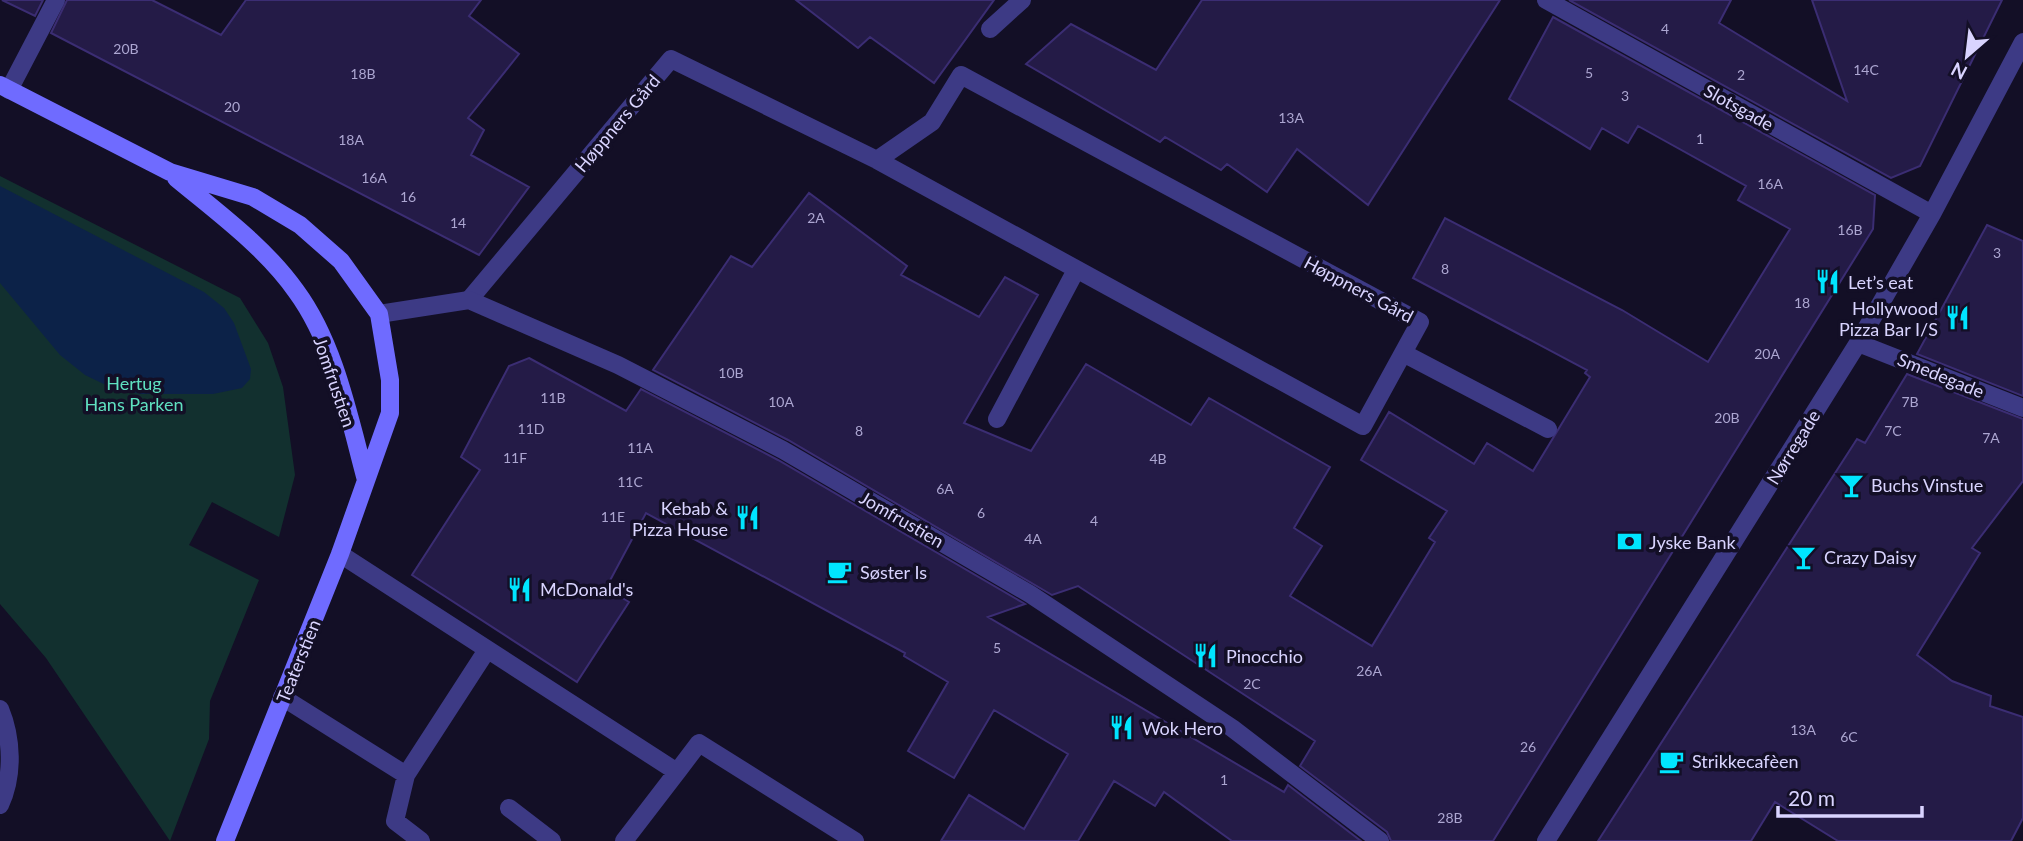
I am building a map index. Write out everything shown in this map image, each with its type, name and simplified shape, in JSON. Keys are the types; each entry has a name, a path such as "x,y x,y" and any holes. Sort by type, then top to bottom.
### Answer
{"street":[{"path":"5,88 56,0"},
{"path":"989,29 1022,0"},
{"name":"Slotsgade","path":"1546,0 1932,214"},
{"name":"Nørregade","path":"1546,841 1858,343 1932,214 2023,42"},
{"name":"Høppners Gård","path":"469,300 671,59 877,160 1363,426 1420,322 961,75 932,122 877,160"},
{"name":"Jomfrustien","path":"5,88 170,172 253,197 300,225 341,261 379,314 390,380 390,413 366,480"},
{"name":"Jomfrustien","path":"170,172 250,241 297,291 326,347 366,480"},
{"path":"997,419 1076,270"},
{"path":"379,314 469,300"},
{"name":"Jomfrustien","path":"469,300 618,365 783,450 1030,594 1232,728 1380,841"},
{"name":"Smedegade","path":"1858,343 2023,408"},
{"path":"1403,353 1548,429"},
{"name":"Teaterstien","path":"225,841 340,554 366,480"},
{"path":"340,554 677,772"},
{"path":"421,841 395,821 405,775 487,650"},
{"path":"282,697 405,775"},
{"path":"0,709 9,732 8,789 0,805"},
{"path":"624,841 699,743 855,841"},
{"path":"509,808 552,841"}],"green space":[{"name":"Hertug Hans Parken","path":"0,176 240,298 268,343 283,387 295,475 279,537 212,502 189,545 259,580 210,701 209,739 170,841 46,658 0,604"}],"water":[{"path":"0,186 204,292 224,308 234,323 251,369 250,379 242,388 213,394 141,394 110,387 85,375 60,355 0,283"}],"building":[{"path":"2,0 43,0 35,16"},
{"path":"67,0 152,0 221,35 246,0 481,0 469,16 519,54 468,118 484,130 471,155 529,187 479,255 51,33"},
{"path":"796,0 994,0 934,83 870,37 858,48"},
{"path":"1202,0 1500,0 1368,205 1297,149 1267,192 1227,164 1221,170 1165,137 1160,142 1026,64 1071,24 1156,70"},
{"path":"1569,0 1731,0 1719,23 1847,101 1812,0 2002,0 1920,166 1891,178"},
{"path":"1553,17 1875,195 1873,229 1493,841 1391,841 1387,832 1300,766 1315,741 1078,586 1052,595 788,440 653,370 731,256 752,267 809,193 907,266 901,275 979,317 1005,277 1038,295 964,423 1031,451 1086,364 1191,425 1209,398 1330,467 1294,528 1322,546 1290,596 1372,646 1435,542 1429,538 1447,511 1361,460 1389,412 1474,464 1487,443 1533,471 1590,377 1585,373 1587,370 1413,278 1445,218 1622,310 1708,362 1790,229 1738,200 1746,186 1638,126 1628,143 1602,128 1590,149 1509,99"},
{"path":"1987,225 2023,241 2023,396 1917,354"},
{"path":"529,358 626,411 641,389 778,460 1025,604 988,617 1284,792 1288,785 1361,841 1232,841 1164,792 1155,806 1114,781 1078,841 941,841 969,795 1024,829 1068,754 994,710 954,778 908,751 948,682 904,656 905,653 646,513 606,588 629,602 577,682 412,575 480,470 461,457 509,366"},
{"path":"1907,374 2023,419 2023,481 1972,548 1980,553 1917,655 1952,681 1991,696 1990,706 2023,717 2023,818 2011,841 1838,841 1775,802 1751,841 1598,841 1857,439 1865,443"}],"place":[{"name":"Let’s eat","path":"1828,282"},
{"name":"Hollywood Pizza Bar I/S","path":"1958,318"},
{"name":"Buchs Vinstue","path":"1851,485"},
{"name":"Kebab & Pizza House","path":"748,518"},
{"name":"Jyske Bank","path":"1629,542"},
{"name":"Crazy Daisy","path":"1804,557"},
{"name":"Søster Is","path":"840,572"},
{"name":"McDonald's","path":"520,589"},
{"name":"Pinocchio","path":"1206,656"},
{"name":"Wok Hero","path":"1122,728"},
{"name":"Strikkecafèen","path":"1672,761"}]}
